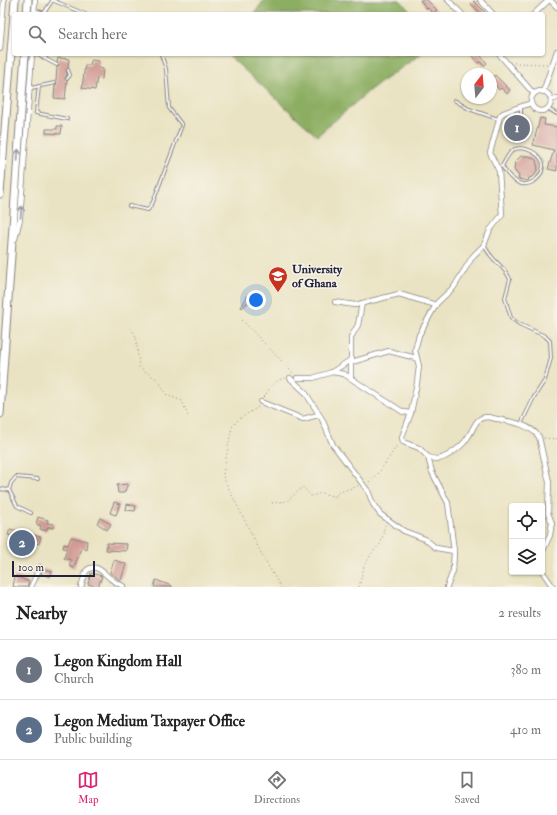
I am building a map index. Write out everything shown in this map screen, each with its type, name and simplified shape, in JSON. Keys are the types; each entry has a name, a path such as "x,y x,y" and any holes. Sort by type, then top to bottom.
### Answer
{"highway":[{"path":"14,12 15,0"},
{"path":"27,12 28,0"},
{"path":"0,194 12,40"},
{"path":"0,414 24,56"}],"street":[{"path":"0,49 4,0"},
{"path":"34,12 35,0"},
{"path":"449,0 460,12"},
{"path":"480,0 491,12"},
{"path":"536,12 550,0 557,7"},
{"path":"543,92 554,64 557,51"},
{"path":"11,250 20,219 32,56"},
{"path":"501,56 534,94"},
{"path":"534,94 543,92 548,95 551,100"},
{"path":"531,103 534,94"},
{"path":"551,100 557,98"},
{"path":"531,103 536,110 542,111 548,109 551,100"},
{"path":"447,587 453,571 454,550 448,503 432,472 428,457 419,448 403,442 402,437 411,413 419,370 415,350 419,335 436,305 454,287 473,256 484,245 490,230 502,215 499,167 490,153 498,119 503,113 531,103"},
{"path":"335,302 350,306 399,294 436,305"},
{"path":"351,378 351,338 358,325 362,303"},
{"path":"297,378 313,378 332,372 352,361 389,351 416,358"},
{"path":"332,372 344,374 403,412 411,413"},
{"path":"290,378 305,392 322,420 333,445 368,491 376,509 404,531 424,539 436,548 454,550"},
{"path":"261,402 303,419 318,415"},
{"path":"428,457 438,459 449,454 467,440 476,421 488,416 521,425 539,437 549,482 548,513 552,523 550,535 545,546"},
{"path":"31,587 40,567"},
{"path":"81,587 86,571 93,567 98,568 110,579 123,586"},
{"path":"545,575 553,587"}],"lane":[{"path":"46,12 52,0 80,12"},
{"path":"40,56 57,65"},
{"path":"129,206 148,210 154,202 182,125 169,108 166,69 162,56"},
{"path":"67,79 70,75 68,70"},
{"path":"29,89 55,83"},
{"path":"39,86 36,113 67,118"},
{"path":"454,100 468,109 498,119"},
{"path":"521,106 521,120"},
{"path":"548,109 557,114"},
{"path":"516,149 528,149 538,154 542,159 543,166 540,178 534,182 521,184 499,167 512,151 516,149"},
{"path":"484,245 487,251 505,268 510,279 505,298 511,318 519,324 545,336 550,341 551,358 545,380 534,397 521,425"},
{"path":"31,513 17,506 9,490 11,483 16,477 38,479"},
{"path":"0,489 9,490"}],"path":[{"path":"507,63 554,64"},
{"path":"242,320 297,378"},
{"path":"131,328 136,336 139,367 158,380 167,395 182,401 189,418"},
{"path":"281,587 244,522 223,474 232,427 235,422 256,408 278,380 290,378"},
{"path":"539,437 557,439"},
{"path":"364,484 371,481 378,474 386,460 394,453 400,440"},
{"path":"272,503 286,501 303,487 311,496 322,493 336,497 337,494 358,486"},
{"path":"359,587 364,568 371,554 381,543 387,518"}],"green space":[{"path":"264,0 400,0 411,12 255,12"},
{"path":"229,56 418,56 371,89 317,136"}],"building":[{"path":"420,0 427,0 437,10 432,12 428,8 427,9"},
{"path":"474,1 485,12 479,12 471,4"},
{"path":"473,56 481,56 487,63 484,66 480,62 478,63"},
{"path":"58,58 69,59 65,79 67,81 65,99 54,98 55,86 57,83 57,67 59,65 57,62"},
{"path":"91,60 99,61 98,68 103,69 102,79 97,78 95,90 82,88 85,65 90,65"},
{"path":"497,77 510,90 507,94 501,88 499,90 497,87"},
{"path":"540,118 545,119 544,125 557,127 557,171 548,169 554,150 533,145"},
{"path":"509,122 527,124 525,136 507,132"},
{"path":"57,126 62,126 61,134 46,133 46,129 57,129"},
{"path":"521,156 529,156 536,160 538,169 534,176 529,178 528,181 518,179 519,176 514,170 515,162"},
{"path":"248,295 253,297 250,302 242,308 241,307"},
{"path":"128,484 124,493 118,493 117,485"},
{"path":"114,502 120,504 116,515 110,513"},
{"path":"127,504 136,506 135,511 126,510"},
{"path":"38,517 48,520 47,523 54,524 53,528 48,527 46,531 40,529 41,526 36,524"},
{"path":"100,518 111,524 107,530 97,523"},
{"path":"10,529 41,537 39,544 24,539 22,544 15,542 16,537 8,535"},
{"path":"71,537 87,541 86,549 81,548 74,568 69,566 71,560 64,558 67,549 63,548 64,544 68,545"},
{"path":"107,543 127,544 126,551 106,550"},
{"path":"114,560 126,564 121,580 110,573"},
{"path":"43,569 52,571 50,577 41,574"},
{"path":"91,573 102,576 98,587 88,584"},
{"path":"15,576 29,582 27,587 13,587"},
{"path":"156,580 172,586 172,587 154,587"}],"place":[{"name":"Legon Kingdom Hall","path":"517,128"},
{"name":"University of Ghana","path":"278,293"},
{"name":"Legon Medium Taxpayer Office","path":"22,543"}]}
